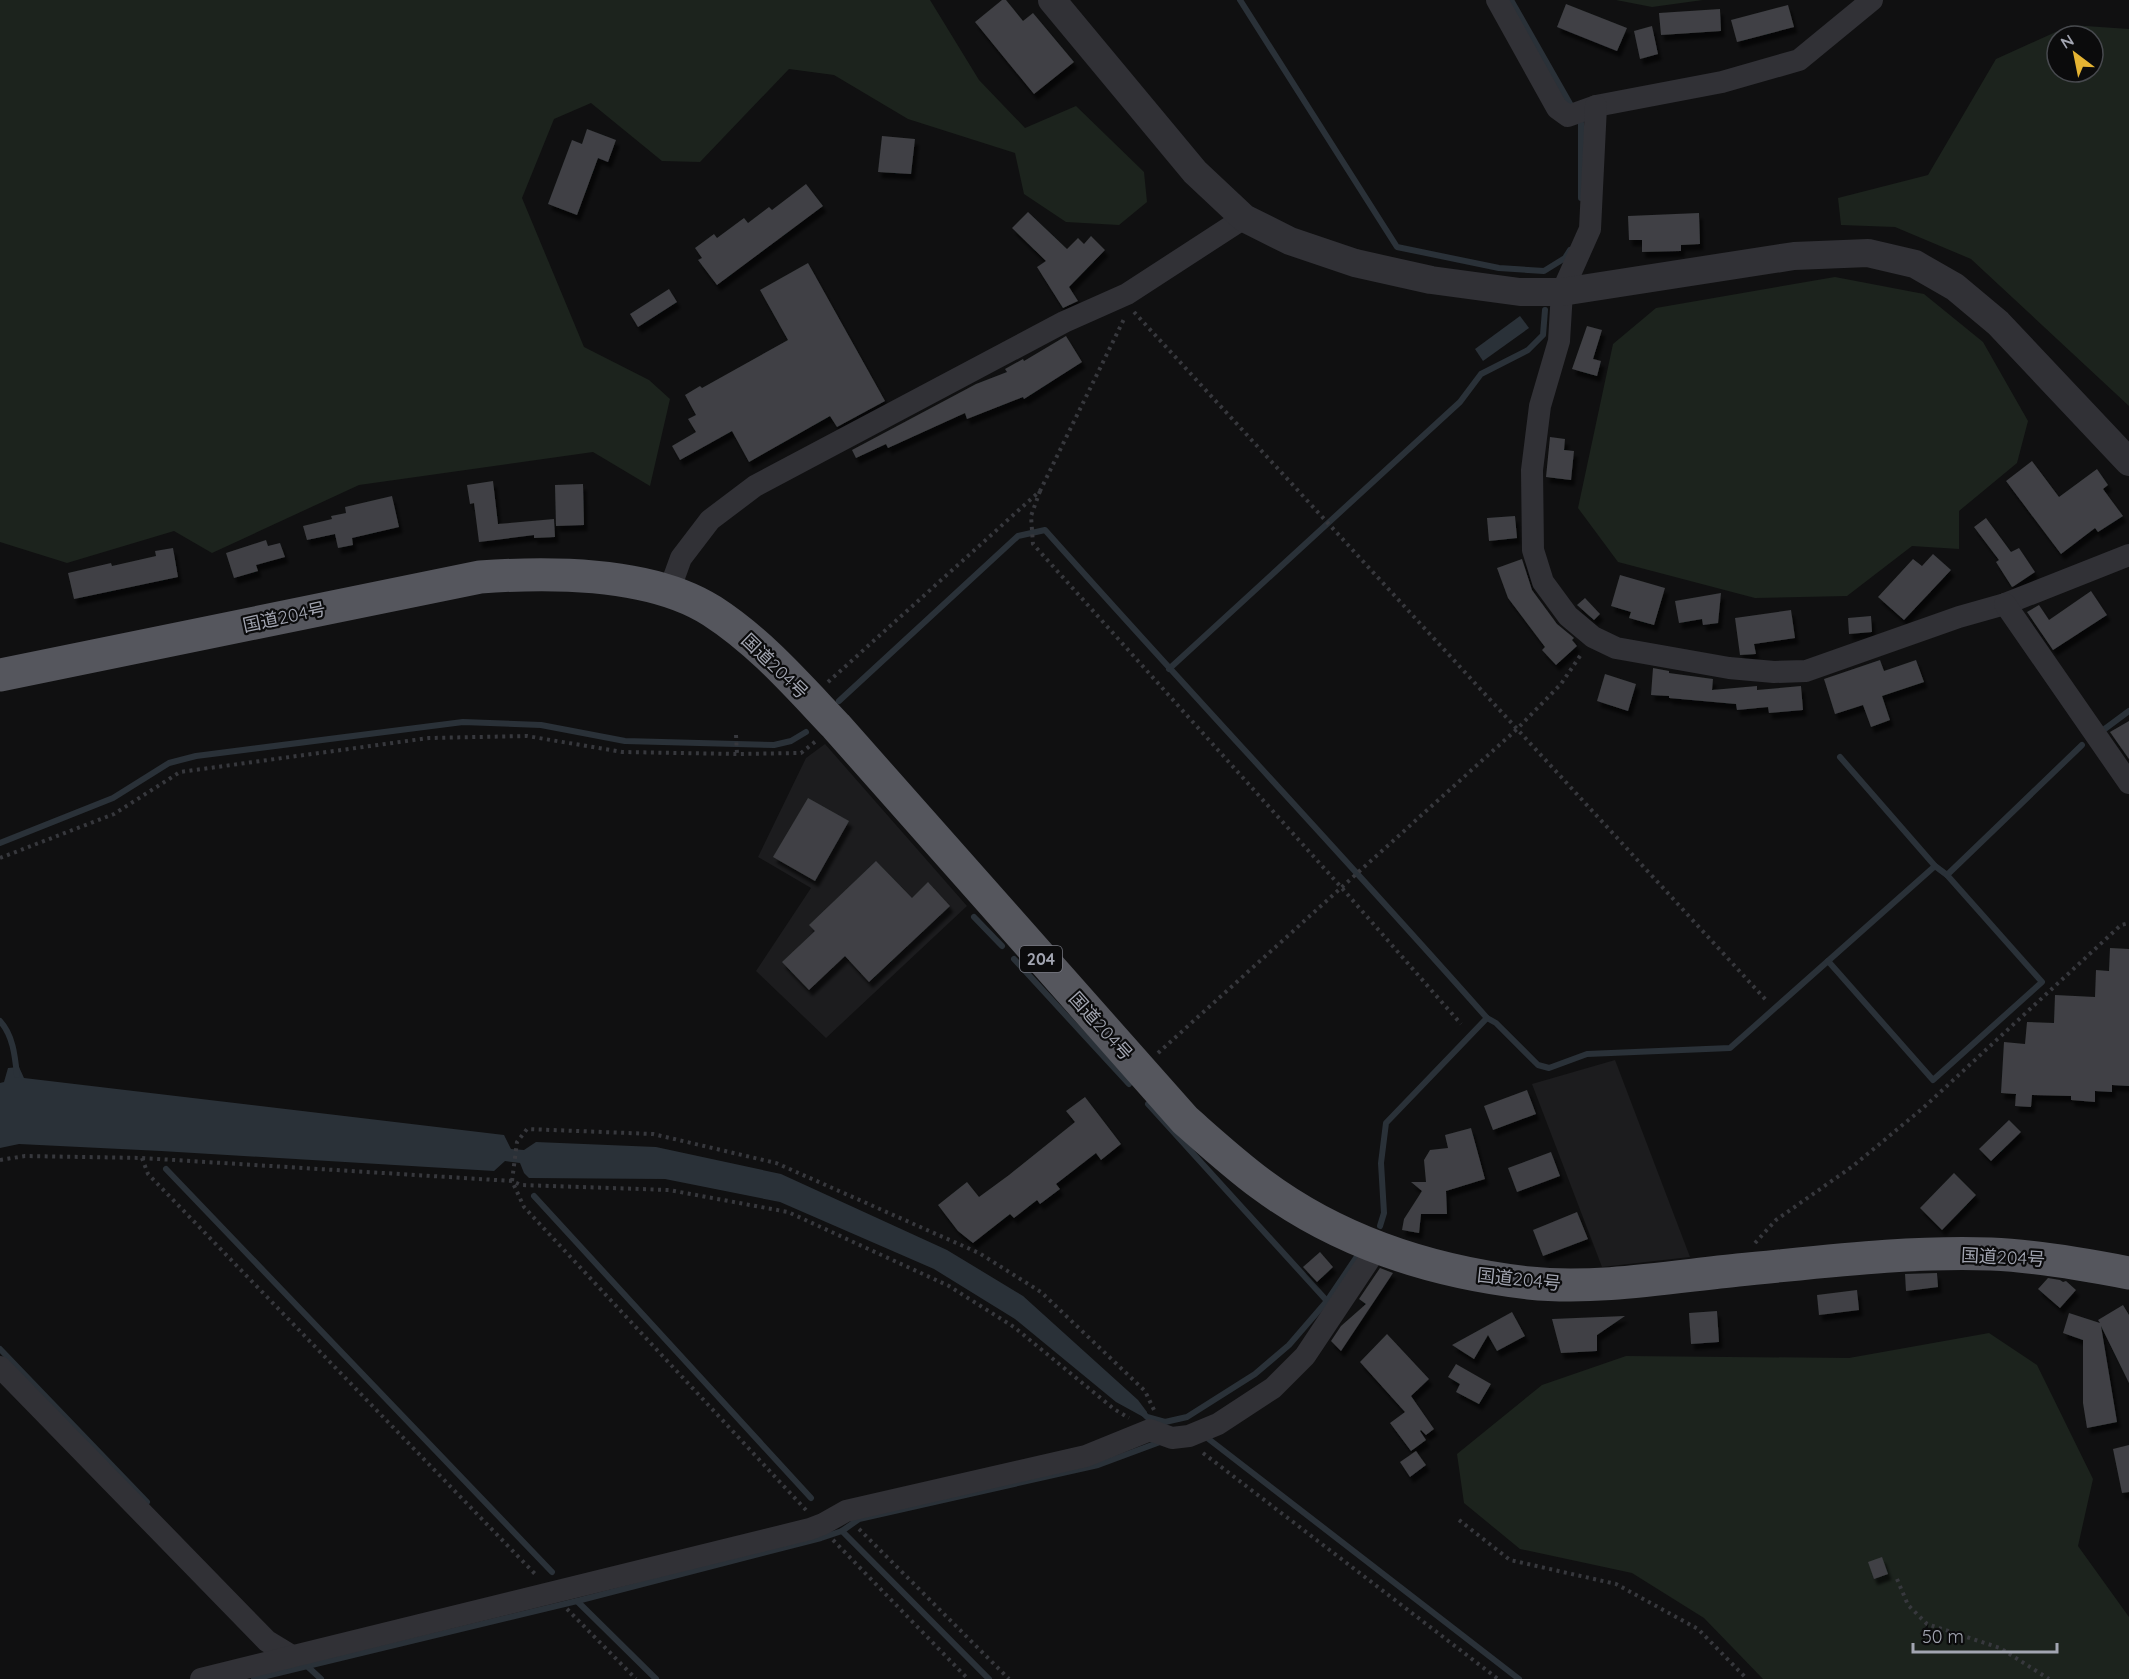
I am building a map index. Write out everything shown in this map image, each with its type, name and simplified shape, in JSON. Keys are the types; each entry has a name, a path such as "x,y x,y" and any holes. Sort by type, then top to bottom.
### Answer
{"highway":[{"name":"国道204号","path":"0,675 480,577 529,573 580,576 629,582 669,591 710,610 749,638 810,699 1185,1120 1263,1185 1304,1212 1377,1248 1420,1263 1471,1275 1532,1283 1593,1284 1866,1258 1932,1254 1980,1254 2048,1259 2129,1273"}],"street":[{"path":"1052,0 1195,172 1244,218 1290,241 1355,263 1431,280 1520,292 1562,292 1794,256 1868,253 1916,264 1955,287 1998,323 2129,462"},
{"path":"1497,0 1557,108 1582,110 1722,81 1799,60 1872,0"},
{"path":"1582,110 1590,229 1562,292 1558,341 1540,406 1532,470 1533,550 1543,582 1568,616 1593,637 1616,648 1729,668 1774,672 1806,671 1959,617 2005,604 2129,555"},
{"path":"669,591 681,558 710,520 755,486 1064,322 1127,294 1244,218"},
{"path":"2005,604 2129,783"},
{"path":"201,1679 823,1524 846,1511 1086,1456 1165,1430 1218,1424 1273,1388 1305,1356 1377,1248"},
{"path":"0,1367 267,1641 290,1655"}],"path":[{"path":"1461,1024 1033,544 1031,516 1040,491 1130,308 1766,1000"},
{"path":"810,699 1040,491"},
{"path":"1139,1069 1517,729 1561,684 1593,637"},
{"path":"0,858 114,814 180,772 192,770 429,738 527,736 622,752 801,753 836,726"},
{"path":"736,735 737,754"},
{"path":"1745,1269 1753,1245 1776,1220 1853,1166 1923,1108 2121,924 2129,923"},
{"path":"823,1524 801,1506 524,1207 512,1181 517,1142 527,1129 653,1134 776,1163 979,1253 1041,1292 1145,1391 1165,1430"},
{"path":"0,1160 25,1156 142,1158 512,1181 521,1185 669,1190 788,1212 949,1286 1014,1327 1114,1409 1165,1430 1196,1448 1498,1679"},
{"path":"142,1158 148,1174 531,1572 557,1590"},
{"path":"1459,1520 1510,1560 1616,1584 1698,1629 1747,1679"},
{"path":"858,1528 1009,1679"},
{"path":"836,1545 968,1679"},
{"path":"1897,1579 1908,1605 1927,1624 2000,1648 2049,1679"},
{"path":"568,1612 636,1679"}],"shaded area":[{"path":"0,0 930,0 979,80 1025,128 1076,106 1144,172 1147,202 1119,225 1066,222 1024,194 1015,153 908,119 834,75 789,69 700,162 662,161 591,103 554,119 522,198 584,347 649,380 670,399 650,486 593,452 359,485 212,553 174,531 67,563 0,542"},
{"path":"1616,0 1703,0 1652,7"},
{"path":"2105,27 2129,29 2129,406 1971,259 1895,227 1841,225 1838,198 1928,175 1996,59 2045,37 2045,84 2105,84"},
{"path":"1835,277 1924,294 1983,342 2028,421 2017,463 1959,511 1959,549 1912,546 1847,596 1755,598 1618,562 1578,508 1613,344 1656,308"},
{"path":"1520,316 1529,328 1483,361 1475,349"},
{"path":"825,744 967,906 826,1038 756,971 811,888 758,857 806,758"},
{"path":"1615,1060 1690,1257 1602,1267 1532,1084"},
{"path":"19,1067 24,1078 504,1135 511,1149 524,1150 536,1142 656,1147 781,1174 947,1250 1023,1296 1138,1400 1147,1412 1147,1419 1116,1402 1015,1319 934,1269 780,1202 665,1179 529,1178 520,1163 505,1161 494,1171 19,1144 0,1148 0,1083 4,1082 8,1068"},
{"path":"1989,1333 2037,1365 2093,1479 2078,1546 2129,1617 2129,1679 1763,1679 1704,1618 1632,1573 1520,1549 1464,1503 1457,1454 1542,1385 1626,1356 1849,1358"}],"building":[{"path":"1002,0 1006,0 1023,21 1033,13 1074,62 1034,94 975,22"},
{"path":"1566,4 1627,28 1617,51 1557,27"},
{"path":"1788,5 1794,27 1737,42 1731,20"},
{"path":"1720,9 1721,31 1661,35 1659,13"},
{"path":"1652,26 1658,54 1640,59 1634,31"},
{"path":"587,129 616,140 608,162 598,158 577,215 548,204 572,140 582,144"},
{"path":"882,136 915,139 911,174 878,172"},
{"path":"806,184 823,206 717,285 698,260 702,258 695,248 714,234 717,238 744,218 748,223 769,207 772,210"},
{"path":"1028,212 1067,249 1078,238 1084,244 1091,236 1105,250 1069,287 1078,301 1063,308 1037,267 1046,261 1012,228"},
{"path":"1699,213 1700,244 1681,245 1681,251 1642,252 1642,240 1629,240 1628,216"},
{"path":"808,263 885,401 837,427 830,416 749,462 732,431 680,460 672,446 696,432 688,419 696,415 685,395 700,386 702,388 788,340 760,290"},
{"path":"669,289 677,302 638,327 630,314"},
{"path":"1587,326 1602,330 1593,359 1601,361 1597,376 1572,369"},
{"path":"1066,336 1082,362 1024,399 1023,397 967,419 965,413 888,448 886,444 856,458 852,450 976,384 1007,372 1005,369 1023,359 1024,361"},
{"path":"1550,437 1565,439 1564,450 1574,451 1571,480 1546,477"},
{"path":"2032,461 2059,497 2097,469 2108,485 2103,489 2123,516 2098,532 2095,528 2061,554 2006,481"},
{"path":"493,481 498,524 554,519 555,537 534,538 534,535 479,542 474,503 470,504 467,485"},
{"path":"583,484 584,525 556,526 555,485"},
{"path":"392,496 399,527 352,538 353,545 338,548 335,534 307,540 303,526 346,513 345,507"},
{"path":"1515,516 1517,538 1489,541 1487,518"},
{"path":"1986,518 2011,552 2019,548 2035,572 2012,587 1996,562 1999,560 1974,527"},
{"path":"266,540 268,546 280,543 285,557 256,565 258,571 234,578 226,553"},
{"path":"173,548 178,577 74,599 68,573 156,556 155,551"},
{"path":"1933,554 1951,570 1904,620 1878,597 1913,559 1922,566"},
{"path":"1522,559 1532,590 1557,624 1574,638 1572,640 1577,646 1556,665 1542,650 1545,647 1508,598 1497,568"},
{"path":"1620,575 1665,588 1654,625 1629,618 1631,612 1611,606"},
{"path":"2091,591 2107,615 2053,650 2027,612 2039,605 2049,620"},
{"path":"1721,593 1718,623 1703,625 1702,619 1679,623 1675,601"},
{"path":"1585,598 1600,614 1594,620 1577,605"},
{"path":"1791,610 1795,638 1754,644 1756,654 1740,655 1735,618"},
{"path":"1871,616 1872,632 1849,634 1848,618"},
{"path":"1880,660 1884,671 1916,660 1924,682 1882,696 1890,720 1871,727 1863,705 1835,714 1824,679"},
{"path":"1653,668 1669,671 1669,673 1713,679 1712,690 1757,686 1757,690 1801,686 1803,710 1769,713 1768,707 1737,710 1736,704 1651,695"},
{"path":"1605,674 1636,684 1628,711 1597,701"},
{"path":"2129,721 2129,759 2110,732"},
{"path":"808,798 849,821 815,881 773,857"},
{"path":"876,861 912,898 928,882 950,906 869,982 845,956 809,990 782,962 815,931 809,925"},
{"path":"2110,948 2129,949 2129,1086 2112,1085 2112,1092 2095,1091 2095,1102 2071,1100 2071,1096 2032,1095 2031,1107 2015,1106 2016,1094 2001,1093 2004,1042 2025,1044 2027,1022 2054,1023 2055,995 2095,997 2096,970 2109,971"},
{"path":"1527,1090 1536,1114 1493,1130 1484,1106"},
{"path":"1085,1097 1121,1144 1101,1160 1096,1153 1056,1184 1060,1189 1040,1204 1037,1200 1014,1218 1010,1214 973,1243 958,1231 938,1205 967,1182 979,1197 1009,1175 1075,1122 1066,1111"},
{"path":"2009,1120 2021,1132 1991,1161 1979,1149"},
{"path":"1471,1128 1485,1179 1446,1191 1447,1214 1421,1214 1419,1233 1402,1230 1404,1219 1422,1191 1411,1182 1426,1182 1424,1160 1430,1150 1448,1148 1445,1135"},
{"path":"1551,1152 1560,1176 1517,1192 1508,1168"},
{"path":"1954,1173 1976,1195 1942,1230 1920,1208"},
{"path":"1577,1212 1588,1239 1543,1256 1533,1230"},
{"path":"1320,1252 1333,1267 1317,1282 1303,1267"},
{"path":"1380,1268 1393,1273 1341,1351 1331,1341 1341,1326 1366,1304 1359,1299"},
{"path":"1937,1273 1938,1287 1906,1291 1905,1274"},
{"path":"2048,1278 2066,1281 2076,1290 2060,1308 2038,1289"},
{"path":"1857,1290 1859,1310 1819,1315 1817,1295"},
{"path":"2123,1305 2129,1315 2129,1383 2101,1326 2117,1422 2087,1428 2083,1403 2083,1340 2063,1333 2069,1313 2100,1323 2098,1320"},
{"path":"1717,1311 1719,1342 1691,1344 1689,1313"},
{"path":"1512,1312 1525,1336 1497,1351 1488,1335 1474,1359 1452,1345"},
{"path":"1625,1316 1597,1335 1597,1351 1561,1353 1552,1319"},
{"path":"1387,1334 1429,1379 1411,1396 1434,1429 1426,1435 1421,1430 1426,1440 1411,1451 1390,1423 1405,1412 1360,1362"},
{"path":"1456,1364 1491,1384 1479,1404 1456,1392 1460,1384 1448,1377"},
{"path":"2129,1445 2129,1492 2122,1493 2113,1449"},
{"path":"1416,1451 1426,1465 1410,1477 1400,1462"},
{"path":"1882,1557 1888,1574 1874,1579 1868,1562"}],"waterway":[{"path":"1240,0 1397,247 1499,268 1544,271 1565,258 1570,250"},
{"path":"1511,0 1581,123 1581,198"},
{"path":"1169,669 1460,402 1481,374 1528,350 1543,335 1545,310"},
{"path":"839,701 1018,536 1045,530 1487,1018 1496,1023 1538,1065 1549,1068 1587,1054 1730,1048 1935,866"},
{"path":"2102,731 2129,711"},
{"path":"0,843 113,798 169,763 196,756 463,722 541,725 625,741 774,745 791,741 806,732"},
{"path":"1840,757 1935,866 1947,875 2082,745"},
{"path":"1828,961 1933,1080 2042,982 1947,875"},
{"path":"974,917 1002,946"},
{"path":"1014,959 1129,1084"},
{"path":"1380,1226 1384,1213 1381,1163 1386,1123 1487,1018"},
{"path":"0,1021 11,1039 17,1075"},
{"path":"1148,1104 1327,1301"},
{"path":"166,1169 552,1572"},
{"path":"534,1196 811,1498"},
{"path":"1142,1412 1147,1417 1165,1422 1187,1417 1255,1374 1289,1345 1327,1301 1356,1258"},
{"path":"0,1349 147,1502"},
{"path":"1206,1437 1519,1679"},
{"path":"254,1679 577,1601 821,1538 842,1531 859,1519 1098,1465 1161,1440"},
{"path":"842,1531 989,1679"},
{"path":"577,1601 656,1679"},
{"path":"307,1666 321,1679"}]}
